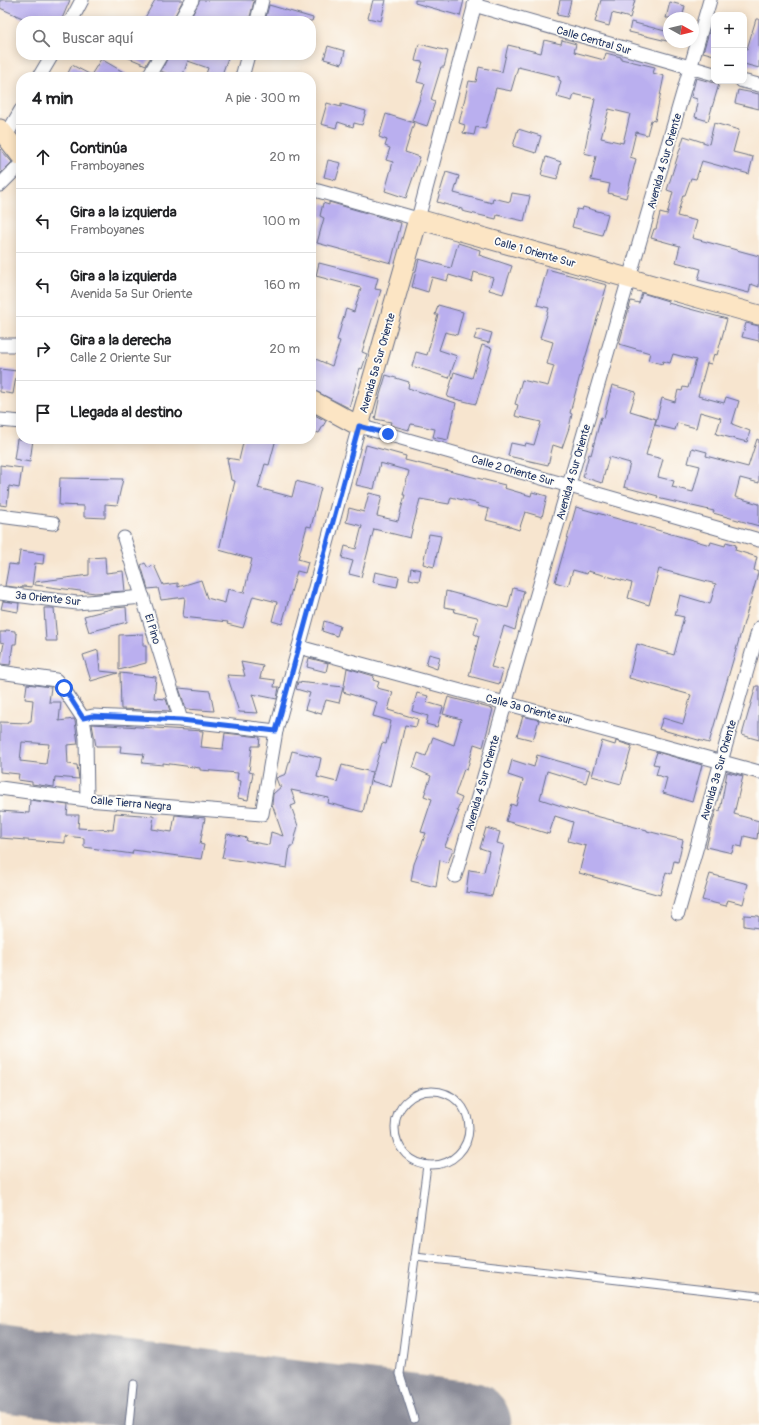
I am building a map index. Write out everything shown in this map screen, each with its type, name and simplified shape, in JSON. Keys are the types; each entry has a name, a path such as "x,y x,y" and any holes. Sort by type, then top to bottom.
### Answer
{"street":[{"path":"74,16 82,0"},
{"path":"183,16 192,0"},
{"path":"258,16 262,0"},
{"name":"Avenida 4 Sur Oriente","path":"455,876 710,0"},
{"name":"Calle Central Sur","path":"475,3 711,73"},
{"name":"Avenida 5a Sur Oriente","path":"262,814 276,731 359,426 418,219 475,3"},
{"path":"42,72 49,60"},
{"path":"151,72 158,60"},
{"path":"243,72 247,60"},
{"path":"747,82 759,85"},
{"path":"16,116 3,133 16,150"},
{"path":"0,185 16,169"},
{"name":"Calle 1 Oriente Sur","path":"316,190 759,315"},
{"path":"0,344 16,345"},
{"path":"316,403 359,426"},
{"path":"0,420 16,422"},
{"name":"Calle 2 Oriente Sur","path":"359,426 759,540"},
{"path":"0,516 53,523"},
{"name":"El Pino","path":"124,538 181,720"},
{"name":"3a Oriente Sur","path":"0,593 77,603 143,597"},
{"name":"Avenida 3a Sur Oriente","path":"678,913 759,628"},
{"name":"Calle 3a Oriente sur","path":"299,647 759,772"},
{"path":"0,672 56,680 64,688 83,718 86,738 87,800"},
{"path":"83,718 92,716 181,720 276,731"},
{"name":"Calle Tierra Negra","path":"0,788 87,800 262,814"}],"lane":[{"path":"426,1090 438,1091 450,1095 460,1103 469,1127 467,1140 461,1151 452,1160 439,1165 427,1165 415,1162 402,1150 395,1134 395,1122 399,1110 406,1101 415,1094 426,1090"},
{"path":"414,1418 400,1374 427,1165"},
{"path":"415,1256 759,1296"},
{"path":"129,1425 133,1384"}],"building":[{"path":"0,0 70,0 63,16 18,16 0,8"},
{"path":"155,0 183,0 175,16 146,16"},
{"path":"200,0 254,1 250,16 192,16"},
{"path":"373,0 386,0 381,21 368,18"},
{"path":"415,0 464,0 460,16 415,3"},
{"path":"560,0 571,0 567,17 557,15"},
{"path":"601,0 635,0 630,18 612,13 609,26 595,22"},
{"path":"670,2 685,6 684,12 668,12"},
{"path":"269,5 306,16 266,16"},
{"path":"756,19 759,19 759,68 747,65 747,49"},
{"path":"631,22 663,30 663,40 629,32"},
{"path":"711,26 711,54 703,52"},
{"path":"544,40 561,44 562,40 576,44 574,52 604,60 606,53 621,57 621,59 655,67 653,73 664,76 655,121 651,120 647,135 636,132 630,157 636,159 626,198 608,193 610,184 591,180 596,156 584,153 595,99 574,94 572,101 557,97 561,81 559,80 559,77 518,67 511,91 496,88 485,129 476,127 474,135 463,133 465,125 459,123 469,81 476,82 479,67 502,72 508,45 541,53","holes":["609,109 630,114 623,143 601,138"]},
{"path":"419,44 448,51 444,67 441,67 431,100 435,102 427,126 412,121 425,84 417,82 423,62 415,61"},
{"path":"328,46 345,51 342,64 324,59"},
{"path":"100,60 103,60 123,72 93,72"},
{"path":"134,60 149,60 146,65"},
{"path":"166,60 227,60 223,72 207,72 208,68 188,61 184,72 161,71"},
{"path":"72,65 85,72 68,72"},
{"path":"696,78 711,82 711,84 719,84 708,121 695,117 698,103 697,99 691,97"},
{"path":"738,90 759,94 759,109 735,103"},
{"path":"327,103 341,107 341,104 366,111 362,125 354,123 353,127 338,122 336,128 321,124"},
{"path":"386,114 414,123 405,152 420,157 406,198 385,191 393,162 386,160 390,148 385,146 387,140 379,137"},
{"path":"714,123 739,130 733,152 753,157 749,174 702,161 696,179 691,178 685,195 683,195 677,216 697,221 692,238 759,256 759,287 751,284 749,293 698,280 701,269 676,262 680,246 651,238 654,229 656,229 660,213 667,215 673,192 667,190 684,136 709,144"},
{"path":"518,129 541,136 536,153 513,146"},
{"path":"0,149 12,162 0,174"},
{"path":"546,157 561,162 557,179 541,175"},
{"path":"328,160 341,163 336,180 324,177"},
{"path":"446,172 459,176 454,193 492,203 493,198 510,202 512,193 530,196 524,221 497,215 496,219 462,211 462,209 437,202"},
{"path":"329,202 401,223 391,263 317,243 324,218 320,216 323,203 329,205"},
{"path":"583,207 608,214 602,235 572,227 577,209 582,210"},
{"path":"458,243 480,250 479,255 512,266 503,294 489,290 493,278 474,272 472,282 449,275 447,281 432,277 428,292 412,287 419,259 451,268"},
{"path":"319,263 378,278 375,289 381,290 362,352 367,354 362,369 360,368 349,408 316,392 316,359 332,366 340,341 337,340 346,309 354,312 361,288 316,276"},
{"path":"547,269 607,285 579,379 570,413 572,414 569,428 562,448 553,445 548,465 508,456 511,443 525,446 526,443 534,445 541,422 515,416 518,405 515,404 522,380 548,386 554,366 547,364 553,342 540,338 549,308 537,305"},
{"path":"642,293 668,301 668,303 727,319 717,355 714,354 711,364 707,363 698,396 724,403 726,397 739,401 732,424 750,431 747,442 716,434 721,418 700,412 696,428 677,423 675,430 655,425 662,398 675,402 678,390 682,391 683,387 688,388 696,360 673,354 670,363 663,361 662,364 648,360 650,353 619,344 631,301 639,303"},
{"path":"438,305 463,312 457,335 445,332 439,350 457,356 449,378 412,366 416,352 427,355 438,315 435,315"},
{"path":"746,323 759,326 759,341 742,337"},
{"path":"478,329 492,333 489,343 474,339"},
{"path":"482,345 492,348 476,404 447,397 454,372 472,378"},
{"path":"0,369 16,371 13,394 0,392"},
{"path":"386,375 409,382 408,388 456,403 448,440 433,437 435,429 411,424 409,430 390,425 391,422 375,419"},
{"path":"612,385 636,392 630,411 656,419 646,455 663,459 658,477 674,481 672,487 693,492 700,466 688,463 692,448 707,452 706,456 748,467 757,439 759,440 759,483 740,478 735,497 759,504 759,526 713,513 714,511 657,498 658,496 624,487 630,463 609,457 602,483 583,477 589,454 591,455 601,417 604,418"},
{"path":"316,416 326,421 319,433 316,432"},
{"path":"16,444 32,444 30,462 14,459"},
{"path":"243,444 275,444 269,465 265,464 258,488 292,497 296,481 321,488 311,527 307,526 298,559 308,562 305,573 297,571 282,624 272,621 277,602 253,596 243,628 227,624 228,622 183,617 185,597 161,600 158,588 148,589 141,565 145,563 148,568 154,565 163,585 178,583 178,587 201,580 207,598 225,603 228,589 244,593 252,559 219,550 235,481 231,480 227,458 239,460"},
{"path":"366,445 406,456 405,460 505,485 504,488 531,496 532,492 547,496 542,517 525,512 519,530 510,526 486,520 489,509 478,506 479,504 451,497 449,504 420,499 410,538 374,529 361,577 349,574 353,561 342,558 345,546 356,549 362,526 346,522 349,508 364,512 369,493 382,496 377,516 398,521 405,495 403,495 409,471 380,463 374,489 356,485"},
{"path":"0,465 22,468 19,488 9,486 7,506 0,505"},
{"path":"60,478 123,479 117,505 105,504 105,518 84,517 84,506 59,505"},
{"path":"576,507 710,545 711,542 725,546 726,542 736,545 735,550 757,557 754,570 758,572 756,581 709,743 659,729 663,718 683,724 691,695 629,678 637,644 674,655 684,617 675,615 680,595 710,604 716,584 659,569 649,605 628,598 632,583 588,571 587,574 573,570 568,586 555,582"},
{"path":"429,534 441,536 434,567 423,564"},
{"path":"20,551 44,554 43,564 35,563 32,587 23,586 22,588 5,586 9,564 18,565"},
{"path":"105,557 106,573 123,571 125,591 95,593 35,585 35,582 89,575 89,558"},
{"path":"411,568 421,570 419,581 409,579"},
{"path":"375,572 399,577 397,587 373,582"},
{"path":"513,588 524,591 515,630 504,626 491,667 503,670 499,684 469,676 479,636 474,634 478,619 477,617 454,612 455,609 444,607 446,591 508,608"},
{"path":"3,601 19,603 18,612 1,609"},
{"path":"126,607 127,622 89,632 84,616 115,608"},
{"path":"44,608 54,608 57,641 46,641"},
{"path":"324,621 340,626 337,636 322,631"},
{"path":"6,630 15,631 17,634 16,644 13,644 10,665 0,664 4,643 0,642 0,632 5,632"},
{"path":"143,634 143,646 146,646 146,663 119,670 119,635"},
{"path":"98,650 100,671 118,673 91,681 83,655"},
{"path":"429,654 440,657 437,669 426,665"},
{"path":"309,658 328,663 326,672 307,667"},
{"path":"241,662 263,666 260,678 275,680 274,687 279,687 277,699 252,694 258,713 239,712 227,675 245,676"},
{"path":"347,668 374,676 373,680 379,682 377,688 393,692 388,710 418,719 416,727 405,725 391,787 371,781 382,743 386,744 391,721 373,716 377,702 343,692"},
{"path":"120,673 156,677 154,698 166,699 170,711 121,709"},
{"path":"298,682 343,687 339,703 326,700 321,714 305,709 310,693 296,689"},
{"path":"27,684 51,687 49,702 61,702 59,721 74,719 78,744 67,745 68,764 77,765 79,779 55,777 54,787 32,784 32,782 18,780 19,774 0,772 0,722 28,723 31,721 33,700 25,699","holes":["22,742 49,744 46,764 20,761"]},
{"path":"756,686 759,686 759,740 742,735"},
{"path":"179,688 210,691 214,711 186,709"},
{"path":"417,693 428,696 426,702 443,707 437,727 426,724 428,716 412,711"},
{"path":"448,697 493,709 483,747 474,744 467,770 464,769 455,795 462,798 457,811 459,811 445,846 453,849 448,863 440,860 436,887 411,881 414,864 426,833 421,832 432,799 424,796 431,776 413,768 418,753 426,756 433,737 454,745 461,719 443,714"},
{"path":"523,716 539,720 533,740 517,736"},
{"path":"92,724 203,731 201,747 223,749 225,733 260,737 259,746 252,746 249,772 253,773 248,800 238,798 241,781 237,780 238,773 200,770 200,768 163,763 163,765 142,763 144,754 120,752 121,746 96,746"},
{"path":"602,741 615,745 616,741 632,746 621,784 592,776"},
{"path":"292,751 321,758 317,777 337,782 342,765 372,772 363,812 328,803 329,798 291,790 296,804 291,806 298,826 293,846 290,846 287,868 222,858 227,834 247,838 246,841 269,845 271,832 283,836 272,804 273,794 282,786 279,786 276,778 286,774"},
{"path":"657,752 702,765 692,802 663,793 667,778 656,775 659,765 653,764"},
{"path":"537,755 590,770 586,783 547,771 540,799 580,812 683,840 678,862 674,861 671,874 666,872 660,895 579,873 586,846 568,841 573,822 555,816 549,834 506,821 511,804 516,806 523,780 508,775 512,760 534,767"},
{"path":"727,772 743,776 734,814 759,821 757,839 744,836 742,847 734,845 732,853 706,847 716,810 720,811"},
{"path":"30,800 68,805 67,815 79,815 78,828 113,830 115,813 154,816 152,829 172,832 175,815 205,818 200,844 204,845 201,859 133,850 132,854 84,847 84,838 65,836 65,843 0,838 0,811 29,813"},
{"path":"486,828 500,832 497,843 504,845 492,896 466,892 469,870 484,872 489,851 480,848"},
{"path":"710,874 748,884 743,904 728,900 726,906 702,900"},
{"path":"744,915 759,916 759,928 744,926"}],"taxiway":[{"path":"414,1419 420,1425"}],"runway":[{"path":"0,1368 468,1425"}],"route":[{"path":"64,688 83,718 92,716 181,720 276,731 359,426 388,434"}]}
